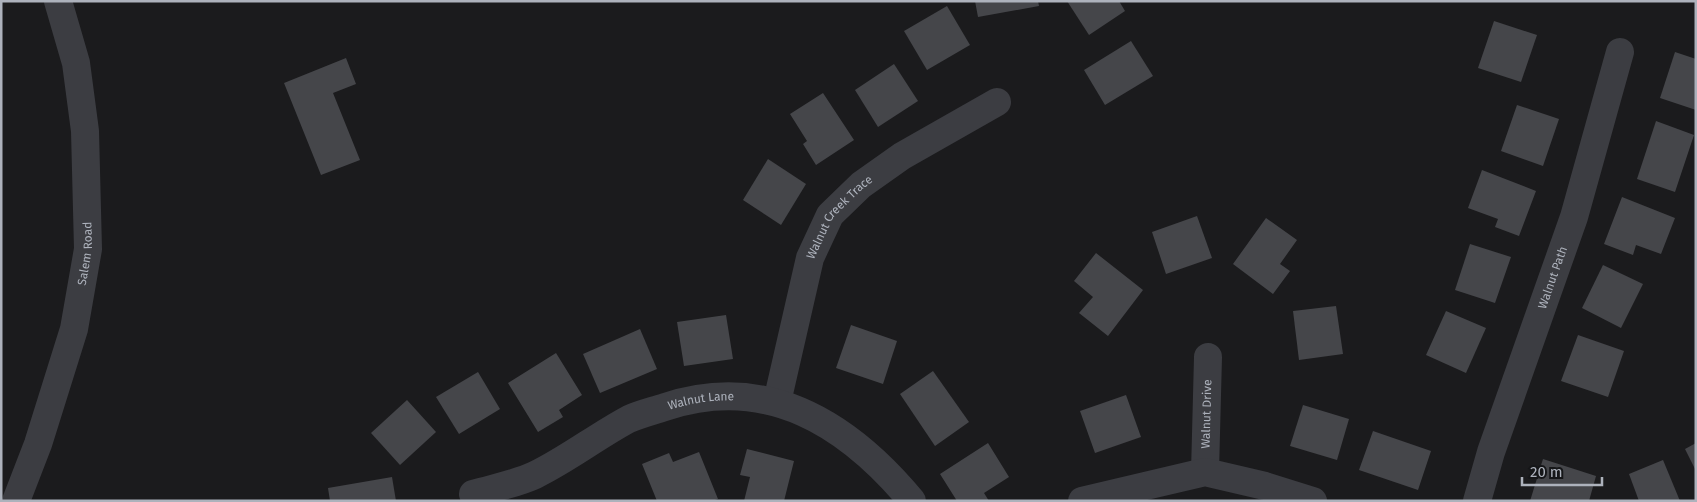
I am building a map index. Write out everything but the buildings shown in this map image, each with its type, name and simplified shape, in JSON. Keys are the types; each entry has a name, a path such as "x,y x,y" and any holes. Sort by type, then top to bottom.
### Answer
{"street":[{"name":"Salem Road","path":"16,501 38,444 74,329 88,249 85,131 76,63 58,1"},
{"name":"Walnut Path","path":"1477,501 1491,452 1574,217 1620,52"},
{"name":"Walnut Creek Trace","path":"777,402 810,258 830,215 861,185 902,156 997,102"},
{"name":"Walnut Drive","path":"1204,472 1208,357"},
{"name":"Walnut Lane","path":"473,494 534,476 631,418 689,399 733,396 777,402 810,415 846,435 882,465 912,501"},
{"path":"1082,501 1204,472 1265,486 1313,501"}]}
